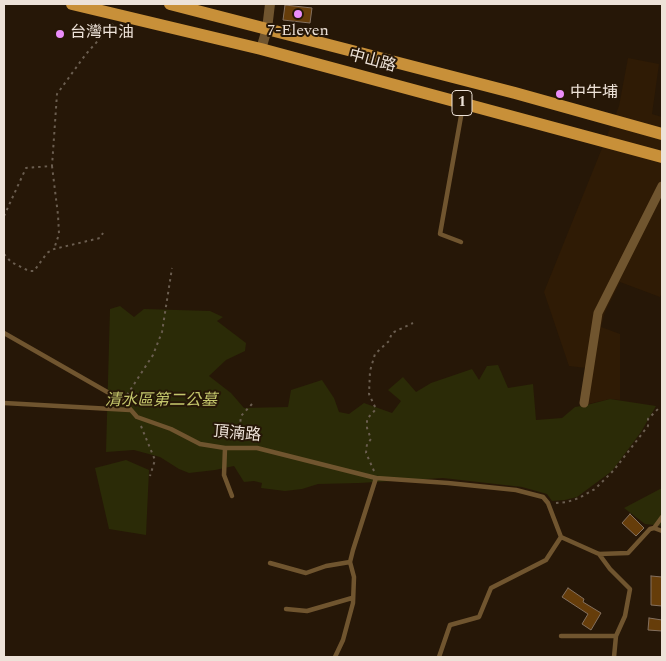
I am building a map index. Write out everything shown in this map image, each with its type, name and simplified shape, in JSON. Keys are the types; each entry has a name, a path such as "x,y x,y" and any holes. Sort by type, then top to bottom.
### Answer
{"main road":[{"name":"中山路","path":"72,4 261,48 662,157"},
{"name":"中山路","path":"170,4 515,93 662,134"}],"street":[{"path":"261,48 267,29 270,4"},
{"path":"584,403 598,313 662,186"}],"lane":[{"path":"461,242 440,234 463,103"},
{"name":"頂湳路","path":"4,333 124,402 137,417 171,429 200,444 225,448 257,448 376,478 516,490 543,497 548,503"},
{"path":"4,403 130,410"},
{"path":"225,448 224,476 232,496"},
{"path":"335,657 343,640 352,603 354,577 350,562 376,478"},
{"path":"548,503 561,538 599,554 628,553 650,529 654,528 662,517"},
{"path":"654,528 662,531"},
{"path":"438,657 450,625 479,617 491,588 546,560 561,538"},
{"path":"599,554 610,569 630,589 626,616 616,636 614,657"},
{"path":"270,563 306,572 350,562"},
{"path":"286,609 307,610 352,598"},
{"path":"560,636 616,636"}],"path":[{"path":"54,249 59,234 52,166 57,94 86,54 121,14"},
{"path":"4,216 26,168 52,166"},
{"path":"4,254 12,262 29,271 34,271 48,253 54,249 100,238 103,233"},
{"path":"124,402 153,355 162,332 172,268"},
{"path":"376,478 366,453 366,444 371,439 367,428 367,419 376,410 369,394 370,370 375,354 389,341 392,333 413,323"},
{"path":"252,404 241,416 240,425 257,448"},
{"path":"548,503 567,502 579,498 595,488 614,470 648,426 648,419 658,409"},
{"path":"137,417 155,460 150,476"}],"shaded area":[{"path":"628,58 659,64 652,114 662,117 662,293 660,297 620,282 605,312 601,327 620,334 620,400 610,399 580,406 586,368 569,366 544,292 619,106"}],"green space":[{"name":"清水區第二公墓","path":"120,306 134,317 144,309 210,311 223,317 217,321 246,343 245,351 226,360 209,376 231,393 244,408 288,407 291,390 322,380 334,398 339,412 349,414 364,403 392,413 401,401 388,390 403,377 416,392 431,383 472,369 479,380 487,366 498,365 508,388 533,384 536,420 562,418 575,407 610,399 656,406 641,432 612,471 577,497 565,500 552,501 547,494 522,487 443,478 318,484 302,489 285,491 261,488 262,483 254,481 244,482 234,466 189,473 160,457 134,450 106,452 110,309"},
{"path":"126,460 149,470 146,535 109,529 95,468"},
{"path":"662,488 662,526 645,524 624,508"}],"building":[{"name":"7-Eleven","path":"285,5 312,8 310,23 283,20"},
{"path":"630,514 644,528 636,536 622,523"},
{"path":"651,576 662,577 662,606 651,605"},
{"path":"568,588 584,599 583,602 601,613 591,630 582,624 588,614 562,597"},
{"path":"649,618 662,620 662,631 648,630"}],"place":[{"name":"7-Eleven","path":"298,14"},
{"name":"台灣中油","path":"60,34"},
{"name":"中牛埔","path":"560,94"}]}
